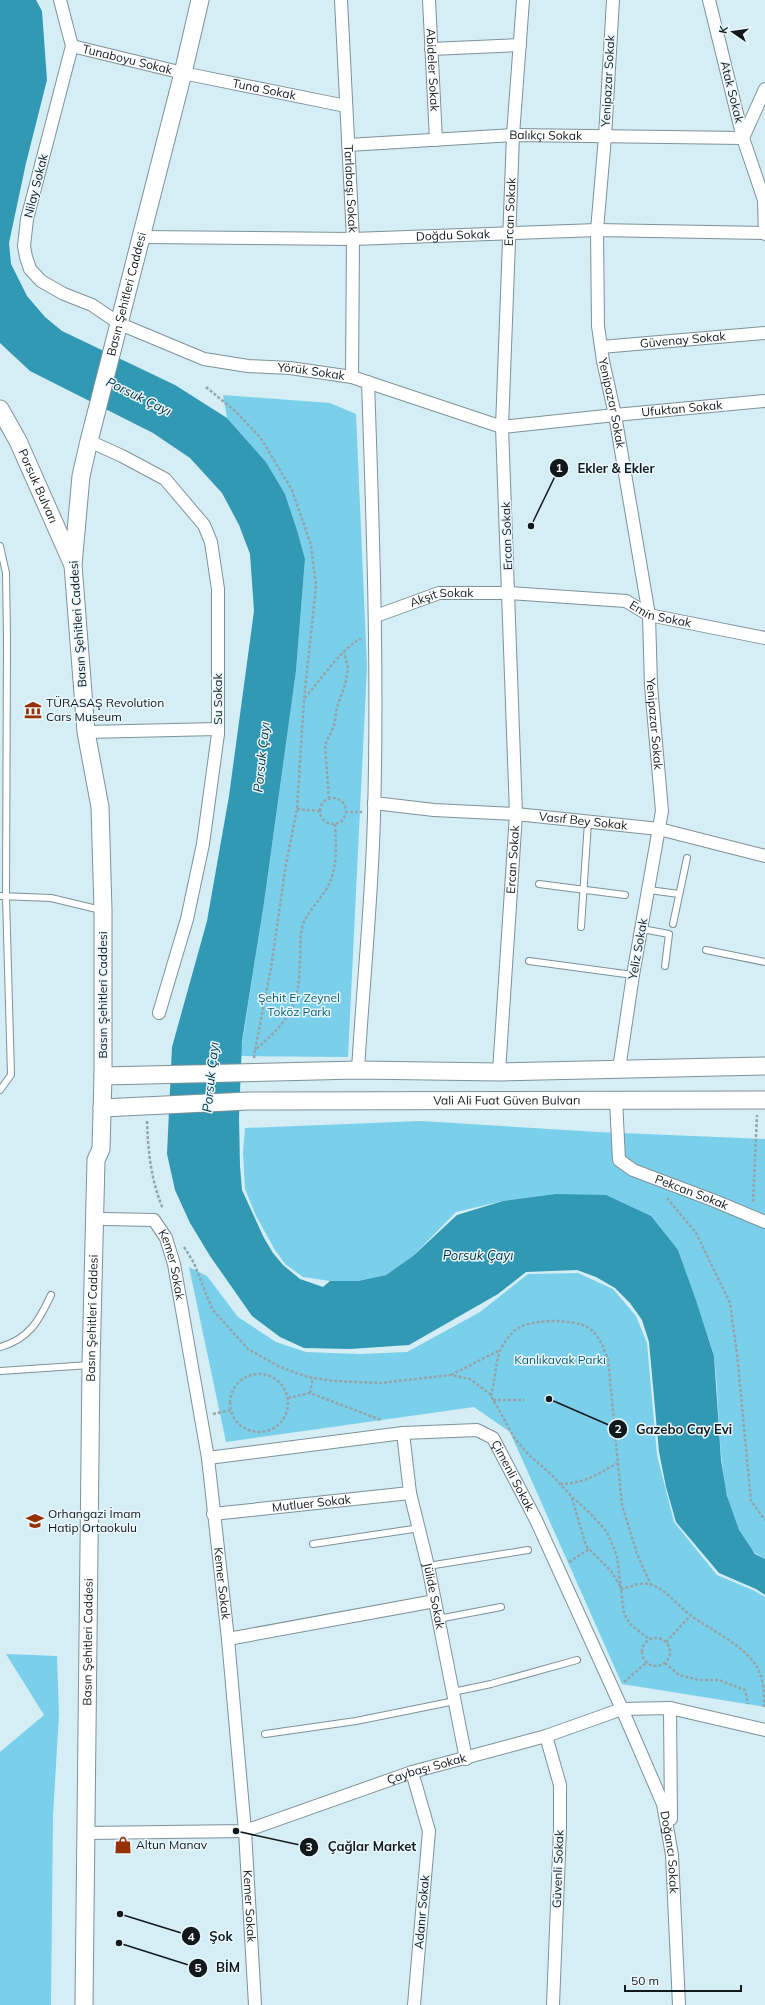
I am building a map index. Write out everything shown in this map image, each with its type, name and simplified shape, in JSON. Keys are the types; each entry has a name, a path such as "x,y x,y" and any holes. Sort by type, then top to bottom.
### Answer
{"main road":[{"name":"Basın Şehitleri Caddesi","path":"84,2005 92,1303 96,1160 101,1149 103,1076 103,910 100,807 86,732 73,565 81,476 183,73 200,0"},
{"name":"Porsuk Bulvarı","path":"0,409 18,441 73,565"},
{"path":"103,1076 358,1070 499,1072 765,1066"},
{"name":"Vali Ali Fuat Güven Bulvarı","path":"102,1108 248,1101 761,1100"},
{"path":"92,1303 102,1279 106,1159 101,1149"}],"street":[{"name":"Nilay Sokak","path":"60,0 72,46 27,219 24,246 26,257 30,269 41,281 64,294 92,305 120,324"},
{"name":"Tarlabaşı Sokak","path":"341,0 353,239 352,377"},
{"name":"Abideler Sokak","path":"429,0 436,140"},
{"name":"Ercan Sokak","path":"499,1072 516,814 502,427 513,135 523,0"},
{"name":"Yenipazar Sokak","path":"613,0 605,137 597,230 598,326 615,414 649,615 651,686 662,812 659,829"},
{"name":"Atak Sokak","path":"709,0 744,138 764,200 765,234"},
{"path":"431,49 520,45"},
{"name":"Tunaboyu Sokak","path":"72,46 183,73"},
{"name":"Tuna Sokak","path":"183,73 346,106"},
{"path":"744,138 765,89"},
{"name":"Balıkçı Sokak","path":"348,145 513,135 744,138"},
{"name":"Doğdu Sokak","path":"142,237 353,239 509,232 597,230 765,234"},
{"name":"Yörük Sokak","path":"120,324 204,359 248,366 290,368 352,377 502,427"},
{"name":"Güvenay Sokak","path":"601,346 765,333"},
{"path":"358,1070 373,854 374,802 376,616 368,382"},
{"name":"Ufuktan Sokak","path":"502,427 615,414 765,401"},
{"name":"Su Sokak","path":"89,441 122,456 164,479 204,525 211,542 218,589 218,729 203,844 187,919 159,1013"},
{"name":"Akşit Sokak","path":"376,616 439,593 509,592"},
{"name":"Emin Sokak","path":"509,592 626,601 649,615 765,638"},
{"path":"86,732 218,729"},
{"name":"Vasıf Bey Sokak","path":"374,802 434,810 516,814 659,829 765,856"},
{"name":"Yeliz Sokak","path":"619,1069 633,975 659,829"},
{"name":"Pekcan Sokak","path":"616,1100 619,1160 633,1170 765,1222"},
{"name":"Kemer Sokak","path":"104,1219 154,1220 166,1238 174,1264 208,1458 228,1639 245,1831 255,2005"},
{"name":"Çimenli Sokak","path":"208,1458 404,1433 477,1430 493,1438 536,1520 622,1709"},
{"name":"Jülide Sokak","path":"404,1433 410,1493 420,1528 466,1758"},
{"name":"Mutluer Sokak","path":"213,1514 410,1493"},
{"path":"228,1639 435,1601"},
{"path":"670,1708 672,1856"},
{"name":"Çaybaşı Sokak","path":"87,1833 245,1831 412,1772 546,1736 622,1709 670,1708 765,1730"},
{"name":"Doğancı Sokak","path":"622,1709 663,1804 672,1856 679,2005"},
{"name":"Güvenli Sokak","path":"546,1736 560,1785 560,1829 553,2005"},
{"name":"Adanır Sokak","path":"412,1772 429,1832 414,2005"}],"lane":[{"path":"0,546 6,573 7,638 3,896 11,1075 0,1090"},
{"path":"581,927 582,889 588,822"},
{"path":"673,924 687,858"},
{"path":"539,884 625,895"},
{"path":"648,890 679,894"},
{"path":"3,896 51,898 103,910"},
{"path":"642,929 669,934 665,966"},
{"path":"706,950 765,962"},
{"path":"529,961 633,975"},
{"path":"0,1348 14,1344 37,1323 51,1295"},
{"path":"0,1371 91,1365"},
{"path":"313,1544 420,1528"},
{"path":"428,1566 528,1550"},
{"path":"438,1619 501,1607"},
{"path":"266,1734 356,1721 454,1696 577,1660"}],"path":[{"path":"206,387 235,411 260,437 292,490 311,545 316,586 304,699 297,809 286,864 271,968 251,1072"},
{"path":"304,699 356,640 375,635"},
{"path":"329,799 325,745 334,726 336,707 345,685 348,668 344,652"},
{"path":"329,799 337,799 345,807 345,816 335,824 331,824 323,820 320,811 322,804 329,799"},
{"path":"297,809 320,811"},
{"path":"255,1050 274,1033 293,1008 299,985 301,937 304,923 328,886 335,869 335,824"},
{"path":"752,1217 761,1100"},
{"path":"151,1106 148,1149 154,1189 164,1211"},
{"path":"662,1192 696,1233 730,1303 738,1354 751,1501 765,1520"},
{"path":"182,1244 194,1263 212,1309 248,1349 280,1368 313,1378 334,1381 381,1383 451,1375 470,1379 491,1396 515,1439 530,1456 608,1532 617,1556 624,1614 631,1625 649,1639 658,1638 666,1642 670,1650 670,1655 665,1663 656,1666 644,1659 642,1650 649,1639"},
{"path":"491,1396 500,1350 514,1331 530,1324 548,1320 569,1322 588,1327 600,1339 608,1359 622,1505 637,1554 651,1585"},
{"path":"451,1375 500,1350"},
{"path":"255,1374 265,1374 274,1378 282,1384 288,1398 287,1412 283,1420 276,1427 268,1431 259,1432 245,1428 235,1419 231,1410 230,1401 233,1391 238,1383 246,1377 255,1374"},
{"path":"310,1393 313,1378"},
{"path":"288,1398 310,1393 380,1420"},
{"path":"493,1400 524,1400"},
{"path":"201,1417 231,1410"},
{"path":"560,1484 577,1483 596,1476 618,1463"},
{"path":"572,1497 584,1540 589,1549 611,1571 622,1588"},
{"path":"568,1562 589,1549"},
{"path":"622,1588 648,1584 662,1590 691,1615 726,1638 751,1659 759,1670 763,1683 764,1707"},
{"path":"666,1642 691,1615"},
{"path":"622,1684 647,1662"},
{"path":"665,1663 679,1675 699,1680 719,1680 745,1690 748,1704"}],"green space":[{"name":"Şehit Er Zeynel Toköz Parkı","path":"223,395 330,403 356,414 367,667 348,1057 240,1056 264,903 296,671 305,559 285,494 266,462 227,418"},
{"path":"421,1121 598,1132 765,1139 765,1559 748,1545 736,1524 728,1497 723,1467 714,1357 699,1308 678,1250 555,1194 503,1201 456,1212 413,1256 386,1275 358,1281 330,1281 303,1277 285,1264 275,1250 256,1216 245,1189 243,1153 245,1128"},
{"name":"Kanlıkavak Parkı","path":"189,1267 207,1276 238,1317 276,1342 306,1352 359,1354 407,1352 480,1312 528,1274 578,1273 613,1289 636,1316 647,1343 657,1455 674,1522 717,1575 755,1591 765,1597 765,1707 622,1684 510,1432 474,1407 226,1442"},
{"path":"6,1654 57,1656 59,1714 53,1816 51,2005 0,2005 0,1752 44,1715"}],"water":[{"name":"Porsuk Çayı","path":"0,0 36,0 42,11 47,80 26,163 9,243 11,264 27,296 45,317 62,331 175,385 227,418 266,462 285,494 305,559 296,671 264,903 242,1041 239,1117 242,1190 264,1238 273,1253 283,1265 300,1279 323,1287 330,1281 358,1281 386,1275 413,1256 457,1215 503,1201 555,1194 606,1195 651,1216 678,1250 714,1356 721,1460 727,1496 739,1530 755,1554 765,1559 765,1595 756,1589 719,1573 676,1522 666,1487 659,1452 649,1342 642,1320 630,1303 615,1288 596,1277 577,1270 526,1272 498,1294 409,1345 350,1349 304,1348 280,1337 252,1316 210,1256 190,1223 175,1190 167,1154 172,1047 207,921 229,796 254,611 250,554 239,525 222,493 190,458 153,433 30,371 0,343"}],"place":[{"name":"Ekler & Ekler","path":"531,526"},
{"name":"TÜRASAŞ Revolution Cars Museum","path":"33,710"},
{"name":"Gazebo Cay Evi","path":"549,1399"},
{"name":"Orhangazi İmam Hatip Ortaokulu","path":"35,1521"},
{"name":"Çağlar Market","path":"236,1831"},
{"name":"Altun Manav","path":"123,1845"},
{"name":"Şok","path":"120,1914"},
{"name":"BİM","path":"119,1943"}]}
